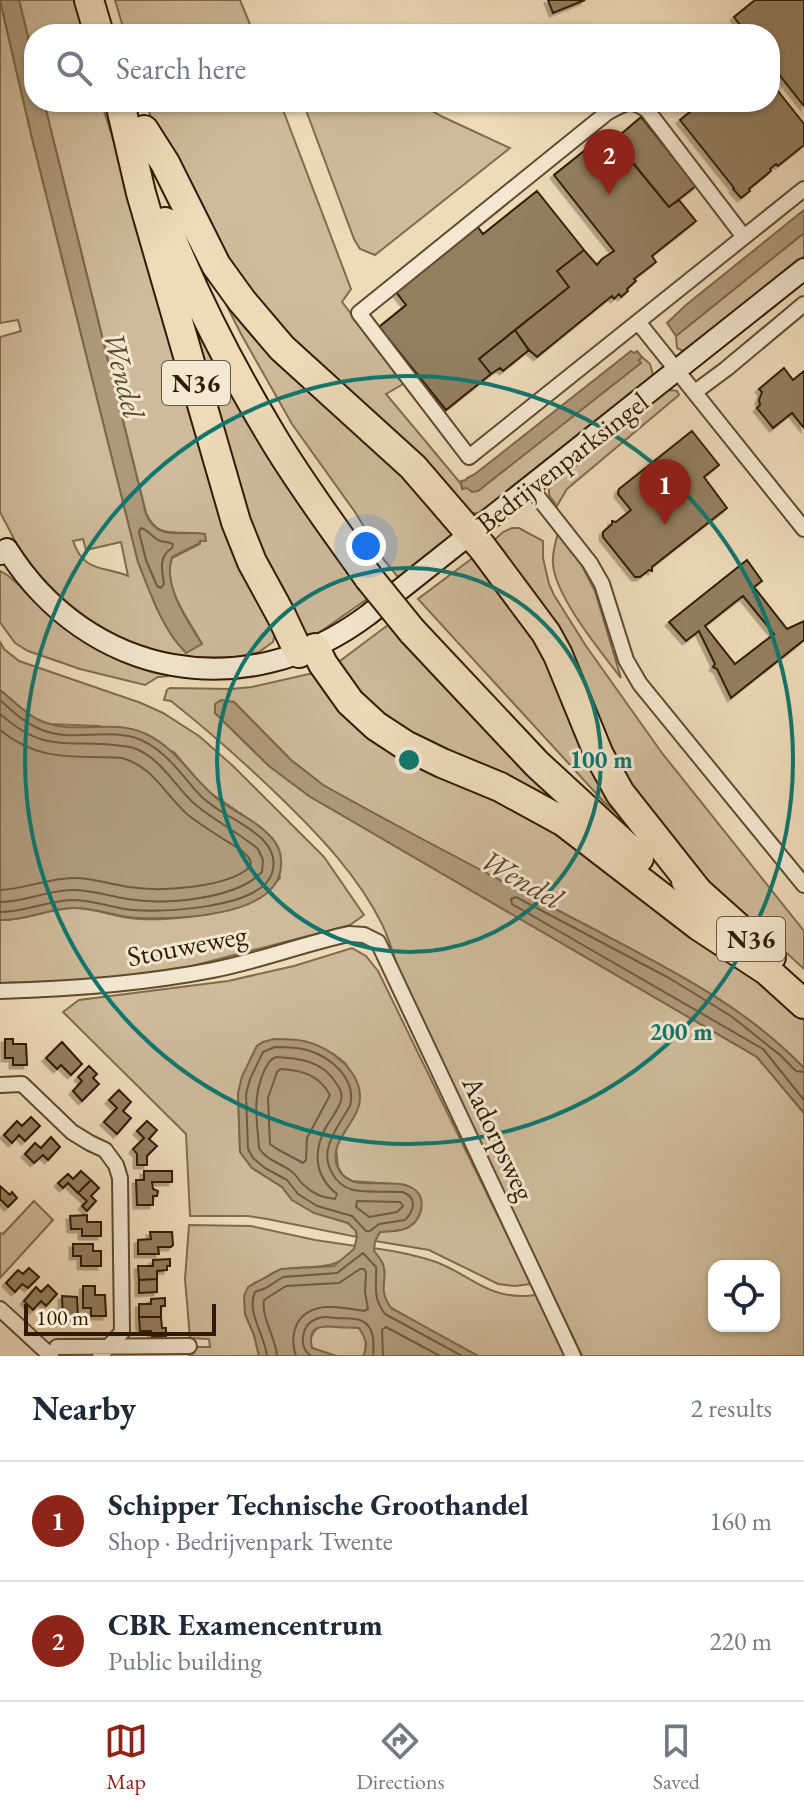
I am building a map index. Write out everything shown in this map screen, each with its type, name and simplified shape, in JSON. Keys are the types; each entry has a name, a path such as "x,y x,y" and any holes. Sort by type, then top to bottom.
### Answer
{"highway":[{"path":"89,0 96,24"},
{"path":"102,0 109,24"},
{"name":"N36","path":"122,112 141,193 236,522 252,562 282,617 307,650 323,664 350,702 376,726 405,745 500,787 564,822 699,926 766,970"},
{"name":"N36","path":"124,112 173,242 225,352 273,438 323,514 375,573 477,702 546,772 804,1004"},
{"name":"N36","path":"138,112 189,246 219,313 302,459 375,573"},
{"name":"N36","path":"144,130 165,163 216,265 242,301 282,348 413,467 471,534 546,633 599,755 620,793 699,893"},
{"name":"N36","path":"418,626 579,785 804,985"}],"main road":[{"name":"Bedrijvenparksingel","path":"2,546 36,590 72,622 103,641 140,657 186,666 226,669 256,666 307,650 356,624 804,269"}],"street":[{"path":"608,112 359,313 469,457 804,189"},
{"path":"649,112 744,237"},
{"path":"695,392 804,304"},
{"path":"638,322 804,529"},
{"path":"530,487 590,563 602,584 626,660 640,684 804,885"},
{"name":"Stouweweg","path":"0,991 88,988 168,978 260,959 349,934 364,935 378,942"},
{"name":"Aadorpsweg","path":"378,942 573,1356"},
{"path":"0,1085 22,1084 72,1132 105,1150 116,1165 120,1178 122,1332 105,1352"},
{"path":"0,1309 54,1351 105,1352 189,1346"}],"shaded area":[{"path":"19,0 76,0 82,24 25,24"},
{"path":"115,0 240,0 250,24 122,24"},
{"path":"0,1 24,112 138,562 157,609 202,644 178,603 170,569 172,558 200,544 199,534 162,530 146,513 46,112 104,112 273,627 273,642 259,652 237,657 185,658 155,652 111,634 79,614 26,562 0,512 0,337 21,331 18,320 0,323","holes":["83,539 86,550 121,542 128,576 89,564 73,541"]},
{"path":"149,112 284,112 351,289 342,302 405,383 386,394 463,489 642,357 650,364 653,375 486,512 466,514 247,293"},
{"path":"307,112 434,112 510,148 375,255 360,249"},
{"path":"148,193 373,595 317,634 307,634 301,629 262,568"},
{"path":"804,233 804,256 683,351 677,348 676,336"},
{"path":"211,274 407,473 455,532 398,577 292,424"},
{"path":"670,390 677,391 679,395 567,489 557,506 549,495 550,484 556,475 572,468 637,416 653,398"},
{"path":"512,528 519,528 543,541 549,584 586,646 662,753 804,931 804,969 649,824 490,544"},
{"path":"558,533 580,562 595,591 621,678 580,623 562,592 553,564"},
{"path":"478,554 494,570 668,860 603,801 418,599"},
{"path":"0,571 51,617 98,650 132,666 169,676 158,677 145,685 80,669 28,651 15,643 0,622"},
{"path":"392,622 558,802 447,753 380,718 336,664"},
{"path":"0,642 19,661 141,703 199,736 324,857 364,915 350,925 192,966 124,976 0,983 0,920 74,908 136,919 170,919 206,914 255,900 280,878 272,838 206,790 174,752 99,726 49,724 32,717 0,690"},
{"path":"314,674 503,792 804,1013 804,1068 755,1024 701,988 323,785 291,760 234,702 215,713 269,766 309,796 757,1057 804,1113 804,1356 582,1356 403,981 382,924 362,889 324,842 268,786 228,748 171,701 164,700 170,688 231,689"},
{"path":"352,948 366,956 378,971 531,1284 498,1284 429,1250 375,1241 380,1232 409,1227 406,1185 352,1181 338,1167 336,1148 355,1078 345,1063 332,1053 263,1042 257,1046 238,1093 240,1152 252,1168 282,1187 292,1200 348,1223 356,1231 357,1237 248,1216 190,1216 186,1134 63,1012 79,1000 228,981 294,966"},
{"path":"34,1201 53,1220 0,1278 0,1233 3,1234"},
{"path":"189,1225 251,1226 356,1246 348,1255 330,1265 277,1271 254,1283 245,1314 259,1356 189,1356 194,1353 195,1347 210,1347 209,1339 190,1338 185,1279"},
{"path":"373,1248 436,1262 494,1291 520,1296 536,1295 567,1356 478,1356 434,1333 391,1308 383,1291 383,1264"},
{"path":"327,1325 359,1328 366,1338 365,1354 336,1356 312,1348 314,1332"}],"water":[{"path":"0,0 19,0 25,24 24,104"},
{"path":"26,112 46,112 146,514 151,523 164,532 205,534 206,541 200,541 172,557 170,568 173,591 202,644 186,653 164,622 138,562"},
{"path":"804,210 804,233 676,336 667,323"},
{"path":"631,351 637,351 642,357 639,360 641,363 478,491 462,489 461,481 475,474"},
{"path":"0,690 43,722 73,727 122,727 158,740 213,795 272,838 281,859 276,883 263,896 244,906 199,916 138,918 72,908 0,920"},
{"path":"221,700 234,702 291,760 323,785 644,956 729,1005 804,1068 804,1113 757,1057 309,796 269,766 215,713 215,704"},
{"path":"274,1039 314,1044 335,1056 352,1073 360,1094 359,1105 336,1149 337,1166 349,1180 402,1184 411,1187 421,1199 421,1212 415,1222 403,1229 380,1232 375,1241 374,1251 385,1273 384,1294 387,1301 391,1308 478,1356 363,1356 366,1342 359,1328 331,1326 320,1327 313,1332 312,1348 336,1356 259,1356 245,1314 244,1296 248,1287 281,1269 334,1266 354,1249 357,1237 356,1231 348,1223 314,1213 292,1200 282,1187 252,1168 240,1152 238,1093 242,1076 257,1046"}],"building":[{"path":"548,0 585,0 553,13"},
{"path":"755,0 804,0 804,106 780,76 780,24 739,24 734,17"},
{"path":"780,94 804,124 804,145 770,169 741,198 680,120 690,112 780,112"},
{"path":"641,117 696,186 669,207 614,140"},
{"path":"608,132 669,207 679,200 696,221 652,256 656,262 634,279 636,281 621,297 619,294 614,299 612,296 537,357 515,330 569,287 557,271 584,250 597,265 614,251 554,175"},
{"path":"537,191 584,250 557,271 569,287 479,359 491,374 446,410 379,327 406,305 396,292 477,226 483,234"},
{"path":"515,330 529,350 503,371 500,368 491,374 479,359"},
{"path":"784,368 793,380 804,371 804,428 792,413 773,428 757,408 762,392 759,389"},
{"path":"692,431 719,465 704,477 727,508 652,567 652,571 635,577 603,537 603,532 612,521 616,522 631,510 618,494 619,489"},
{"path":"747,560 762,581 754,587 787,629 804,621 804,640 731,698 717,669 713,667 715,664 699,631 686,641 669,622","holes":["743,596 774,634 735,664 705,626"]},
{"path":"5,1039 13,1039 13,1044 26,1044 27,1065 13,1065 13,1058 5,1058"},
{"path":"62,1042 82,1064 71,1075 61,1065 57,1069 46,1058"},
{"path":"89,1066 97,1074 93,1078 99,1084 82,1101 73,1091 82,1081 78,1077"},
{"path":"119,1090 131,1102 123,1111 131,1118 117,1134 104,1122 117,1108 109,1100"},
{"path":"31,1117 40,1126 25,1141 19,1135 12,1143 4,1135 17,1121 22,1126"},
{"path":"147,1121 157,1130 149,1139 157,1146 147,1156 147,1165 137,1165 137,1154 133,1149 144,1138 137,1131"},
{"path":"51,1137 60,1147 48,1160 43,1155 34,1163 25,1154 35,1143 41,1148"},
{"path":"81,1171 91,1180 78,1193 68,1183 63,1188 58,1183 68,1174 73,1179"},
{"path":"144,1171 172,1171 172,1182 152,1182 153,1189 158,1191 157,1196 153,1196 153,1205 137,1205 136,1180 144,1180"},
{"path":"91,1180 99,1188 91,1196 96,1201 87,1211 82,1206 87,1201 78,1193"},
{"path":"0,1186 17,1198 8,1207 0,1199"},
{"path":"87,1215 87,1222 101,1222 101,1236 82,1236 82,1229 71,1229 70,1216"},
{"path":"150,1232 172,1232 173,1245 158,1247 159,1254 138,1254 138,1240 151,1239"},
{"path":"73,1244 93,1244 93,1251 101,1251 101,1266 81,1266 81,1256 73,1256"},
{"path":"170,1259 167,1270 157,1271 157,1279 139,1280 138,1266 153,1266 153,1260"},
{"path":"29,1268 39,1277 28,1288 22,1284 15,1292 6,1283 18,1270 23,1274"},
{"path":"157,1279 157,1292 139,1293 139,1280"},
{"path":"48,1285 57,1294 46,1306 41,1301 33,1310 24,1301 36,1287 41,1292"},
{"path":"83,1286 95,1286 95,1295 105,1295 106,1316 91,1316 91,1308 83,1308"},
{"path":"62,1296 77,1297 78,1317 63,1317"},
{"path":"165,1298 161,1317 139,1317 139,1304 151,1304 151,1299"},
{"path":"139,1317 161,1317 166,1336 152,1337 151,1331 140,1331"}],"place":[{"name":"CBR Examencentrum","path":"609,195"},
{"name":"Schipper Technische Groothandel","path":"665,525"}],"water label":[{"name":"Wendel","path":"124,375"},
{"name":"Wendel","path":"522,879"}]}
